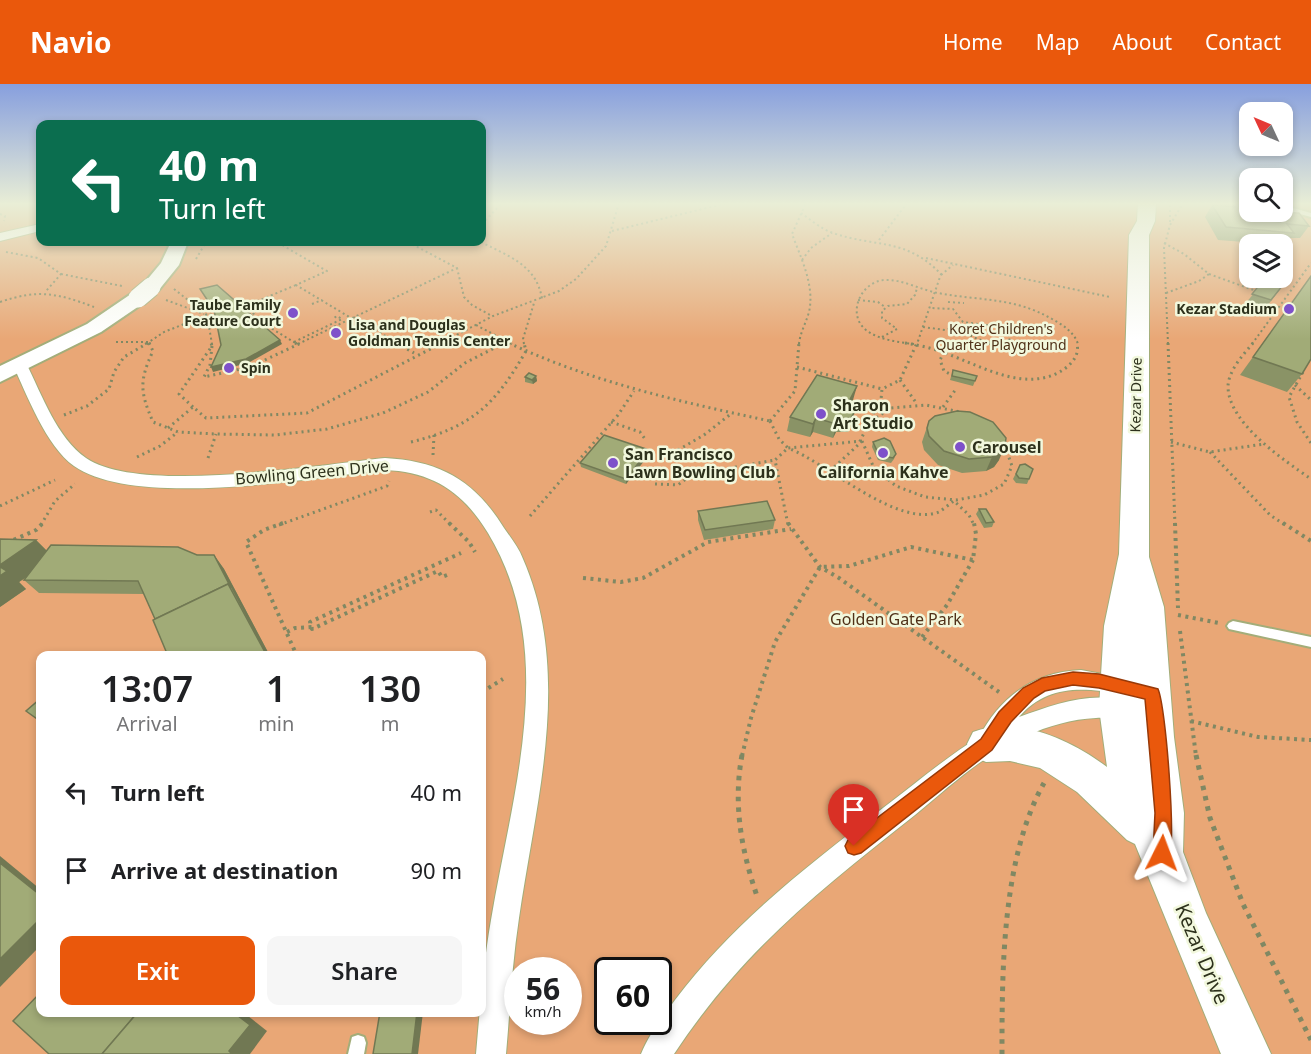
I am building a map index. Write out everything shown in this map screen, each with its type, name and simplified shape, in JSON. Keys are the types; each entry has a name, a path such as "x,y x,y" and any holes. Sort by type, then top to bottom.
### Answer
{"main road":[{"name":"Kezar Drive","path":"1150,248 1134,554 1148,607 1146,705 1164,813 1162,853 1188,923 1245,1054"},
{"path":"987,744 1018,744 1050,753 1065,761 1113,798 1147,832 1162,853"}],"street":[{"path":"0,375 76,338 150,292 170,265 177,248"},
{"name":"Bowling Green Drive","path":"20,365 64,445 81,463 102,474 158,482 385,464 411,465 448,478 468,494 492,521 510,553 530,609 535,640 537,693 532,759 505,921 491,1054"},
{"path":"987,744 1016,704 1042,685 1059,680 1073,678 1146,705"},
{"path":"656,1054 699,993 733,953 766,920 835,861 987,744 1022,726 1078,710 1146,705"}],"lane":[{"path":"1233,626 1311,642"}],"path":[{"path":"239,300 248,305 327,271 288,248"},
{"path":"420,248 457,268 461,275 460,284 463,295 473,306 493,316"},
{"path":"492,248 531,270 542,289 542,298"},
{"path":"212,346 179,394 206,418 307,413 493,316 542,298 576,279 604,248"},
{"path":"770,421 795,392 800,336 808,311 809,287 797,248"},
{"path":"802,260 811,248"},
{"path":"900,248 953,265 1110,297"},
{"path":"1146,705 1178,615 1166,293 1154,248"},
{"path":"1171,248 1184,254 1209,274 1268,295"},
{"path":"10,253 38,258 61,274 111,282 150,292 207,315"},
{"path":"925,258 941,275"},
{"path":"1311,263 1232,371 1227,386 1227,393 1236,411 1265,444 1311,479"},
{"path":"797,367 882,389 900,380 923,327 941,275 953,265"},
{"path":"296,343 457,268"},
{"path":"46,291 61,274"},
{"path":"1166,293 1199,281 1209,274"},
{"path":"878,281 917,288 950,295 995,297 1029,307 1069,331 1076,339 1078,349 1073,360 1059,371 1047,376 1027,378 993,374 944,352 881,337 865,329 860,323 857,300 865,289 878,281"},
{"path":"296,285 414,353"},
{"path":"857,300 878,302 885,307 907,304 916,293 917,288"},
{"path":"299,293 305,290"},
{"path":"0,302 29,292 46,291 115,315"},
{"path":"150,292 207,315"},
{"path":"949,309 950,295"},
{"path":"1276,297 1284,300"},
{"path":"312,304 322,300"},
{"path":"411,442 460,427 515,371 526,351 523,339 534,302"},
{"path":"948,302 964,303"},
{"path":"238,306 244,303"},
{"path":"244,303 267,326 296,343"},
{"path":"881,337 897,328 882,317 881,313 885,307"},
{"path":"923,327 945,330 954,327 994,345 1005,343 1010,339 1008,333 997,327 963,322 954,310 930,308"},
{"path":"207,315 212,346 210,365 204,377 250,367 342,320 333,316 338,310"},
{"path":"49,420 87,406 109,389 114,372 124,357 164,332 207,315 216,314"},
{"path":"267,326 272,323"},
{"path":"476,325 526,351 634,391 770,421"},
{"path":"268,332 273,330"},
{"path":"116,342 149,342"},
{"path":"149,342 153,351 143,370 141,395 153,422 178,432 275,435 327,429 383,412 428,392 465,363 505,342"},
{"path":"944,352 940,362 944,371 950,374"},
{"path":"1306,368 1289,397 1292,410 1311,443"},
{"path":"900,380 917,404"},
{"path":"1295,385 1311,400"},
{"path":"882,389 881,400 865,428 862,441 864,453 872,466 892,483 921,496 954,501 983,497 997,490 1006,482 1011,472 1012,461 1008,448 999,436"},
{"path":"943,407 956,389"},
{"path":"530,516 602,434 634,391"},
{"path":"865,428 873,418 885,411 917,404 961,412"},
{"path":"168,428 193,407"},
{"path":"678,450 704,435 733,413"},
{"path":"770,421 779,439 788,448 810,458 864,493 903,511 925,515 946,510 954,501"},
{"path":"611,422 640,432 645,439"},
{"path":"137,457 160,446 178,432"},
{"path":"208,458 216,434"},
{"path":"587,459 606,436 602,434"},
{"path":"432,458 434,435"},
{"path":"655,484 678,485 691,475 775,460 788,448 862,441"},
{"path":"830,471 862,441"},
{"path":"1171,442 1210,452 1265,444"},
{"path":"1210,452 1270,515 1311,542"},
{"path":"775,460 788,525 820,567 1016,704"},
{"path":"0,506 55,480"},
{"path":"295,651 246,542 264,530 387,486 389,481"},
{"path":"0,546 36,530 46,520 55,501 75,484"},
{"path":"922,637 947,605 973,560 978,531 968,512 954,501"},
{"path":"430,512 436,510 475,552"},
{"path":"583,578 621,582 643,578 708,542 791,529"},
{"path":"820,567 849,566 911,547 973,560"},
{"path":"312,627 310,622 460,553"},
{"path":"766,920 744,864 736,818 736,778 749,721 776,642 820,567"},
{"path":"287,632 295,628 312,627 312,629 438,571 442,577 447,575"},
{"path":"1178,615 1233,626"},
{"path":"486,690 503,679"},
{"path":"1146,705 1258,736 1311,740"},
{"path":"1146,705 1194,748 1210,818 1244,904 1311,1040"},
{"path":"1002,1054 1002,996 1014,860 1030,804 1046,780 1065,761"}],"green space":[{"name":"Golden Gate Park","path":"0,248 1239,248 1239,288 1293,288 1293,248 1311,248 1311,1054 0,1054"}],"building":[{"path":"1311,276 1311,359 1302,374 1253,357"},
{"path":"217,285 280,340 246,359 211,367 221,345 214,310 200,289"},
{"path":"1257,288 1281,288 1271,300 1252,294"},
{"path":"953,370 977,376 975,381 952,376"},
{"path":"529,373 536,376 532,380 525,377"},
{"path":"817,375 857,386 846,407 854,413 851,418 840,419 836,424 816,418 813,424 790,417"},
{"path":"957,411 970,412 993,422 1006,438 1005,446 1000,453 992,457 969,459 944,451 929,436 927,428 929,421 935,416"},
{"name":"San Francisco Lawn Bowling Club","path":"604,435 646,449 642,455 644,456 626,479 580,463"},
{"path":"884,438 890,441 896,454 893,458 879,455 873,442"},
{"path":"1025,464 1033,469 1029,479 1019,478 1016,474 1020,465"},
{"path":"767,501 775,520 705,530 698,511"},
{"path":"979,509 986,509 994,522 986,523"},
{"path":"0,539 36,540 0,565"},
{"path":"51,545 178,547 197,555 214,555 231,588 228,584 155,619 138,581 24,580"},
{"path":"0,567 7,571 0,576"},
{"path":"228,584 264,651 166,651 153,620"},
{"path":"36,702 36,718 26,711"},
{"path":"0,863 36,892 36,923 0,959"},
{"path":"36,997 36,1017 134,1017 102,1054 49,1054 13,1021"},
{"path":"134,1017 240,1017 250,1025 229,1051 232,1054 102,1054"},
{"path":"379,1017 416,1017 412,1054 373,1054"}],"place":[{"name":"Kezar Stadium","path":"1289,309"},
{"name":"Taube Family Feature Court","path":"293,313"},
{"name":"Lisa and Douglas Goldman Tennis Center","path":"336,333"},
{"name":"Spin","path":"229,368"},
{"name":"Sharon Art Studio","path":"821,414"},
{"name":"Carousel","path":"960,447"},
{"name":"California Kahve","path":"883,453"},
{"name":"San Francisco Lawn Bowling Club","path":"613,463"}],"route":[{"path":"854,846 987,744 995,729 1028,693 1042,685 1073,678 1099,681 1152,694 1164,813 1162,853"}],"park label":[{"name":"Koret Children's Quarter Playground","path":"1001,338"}]}
